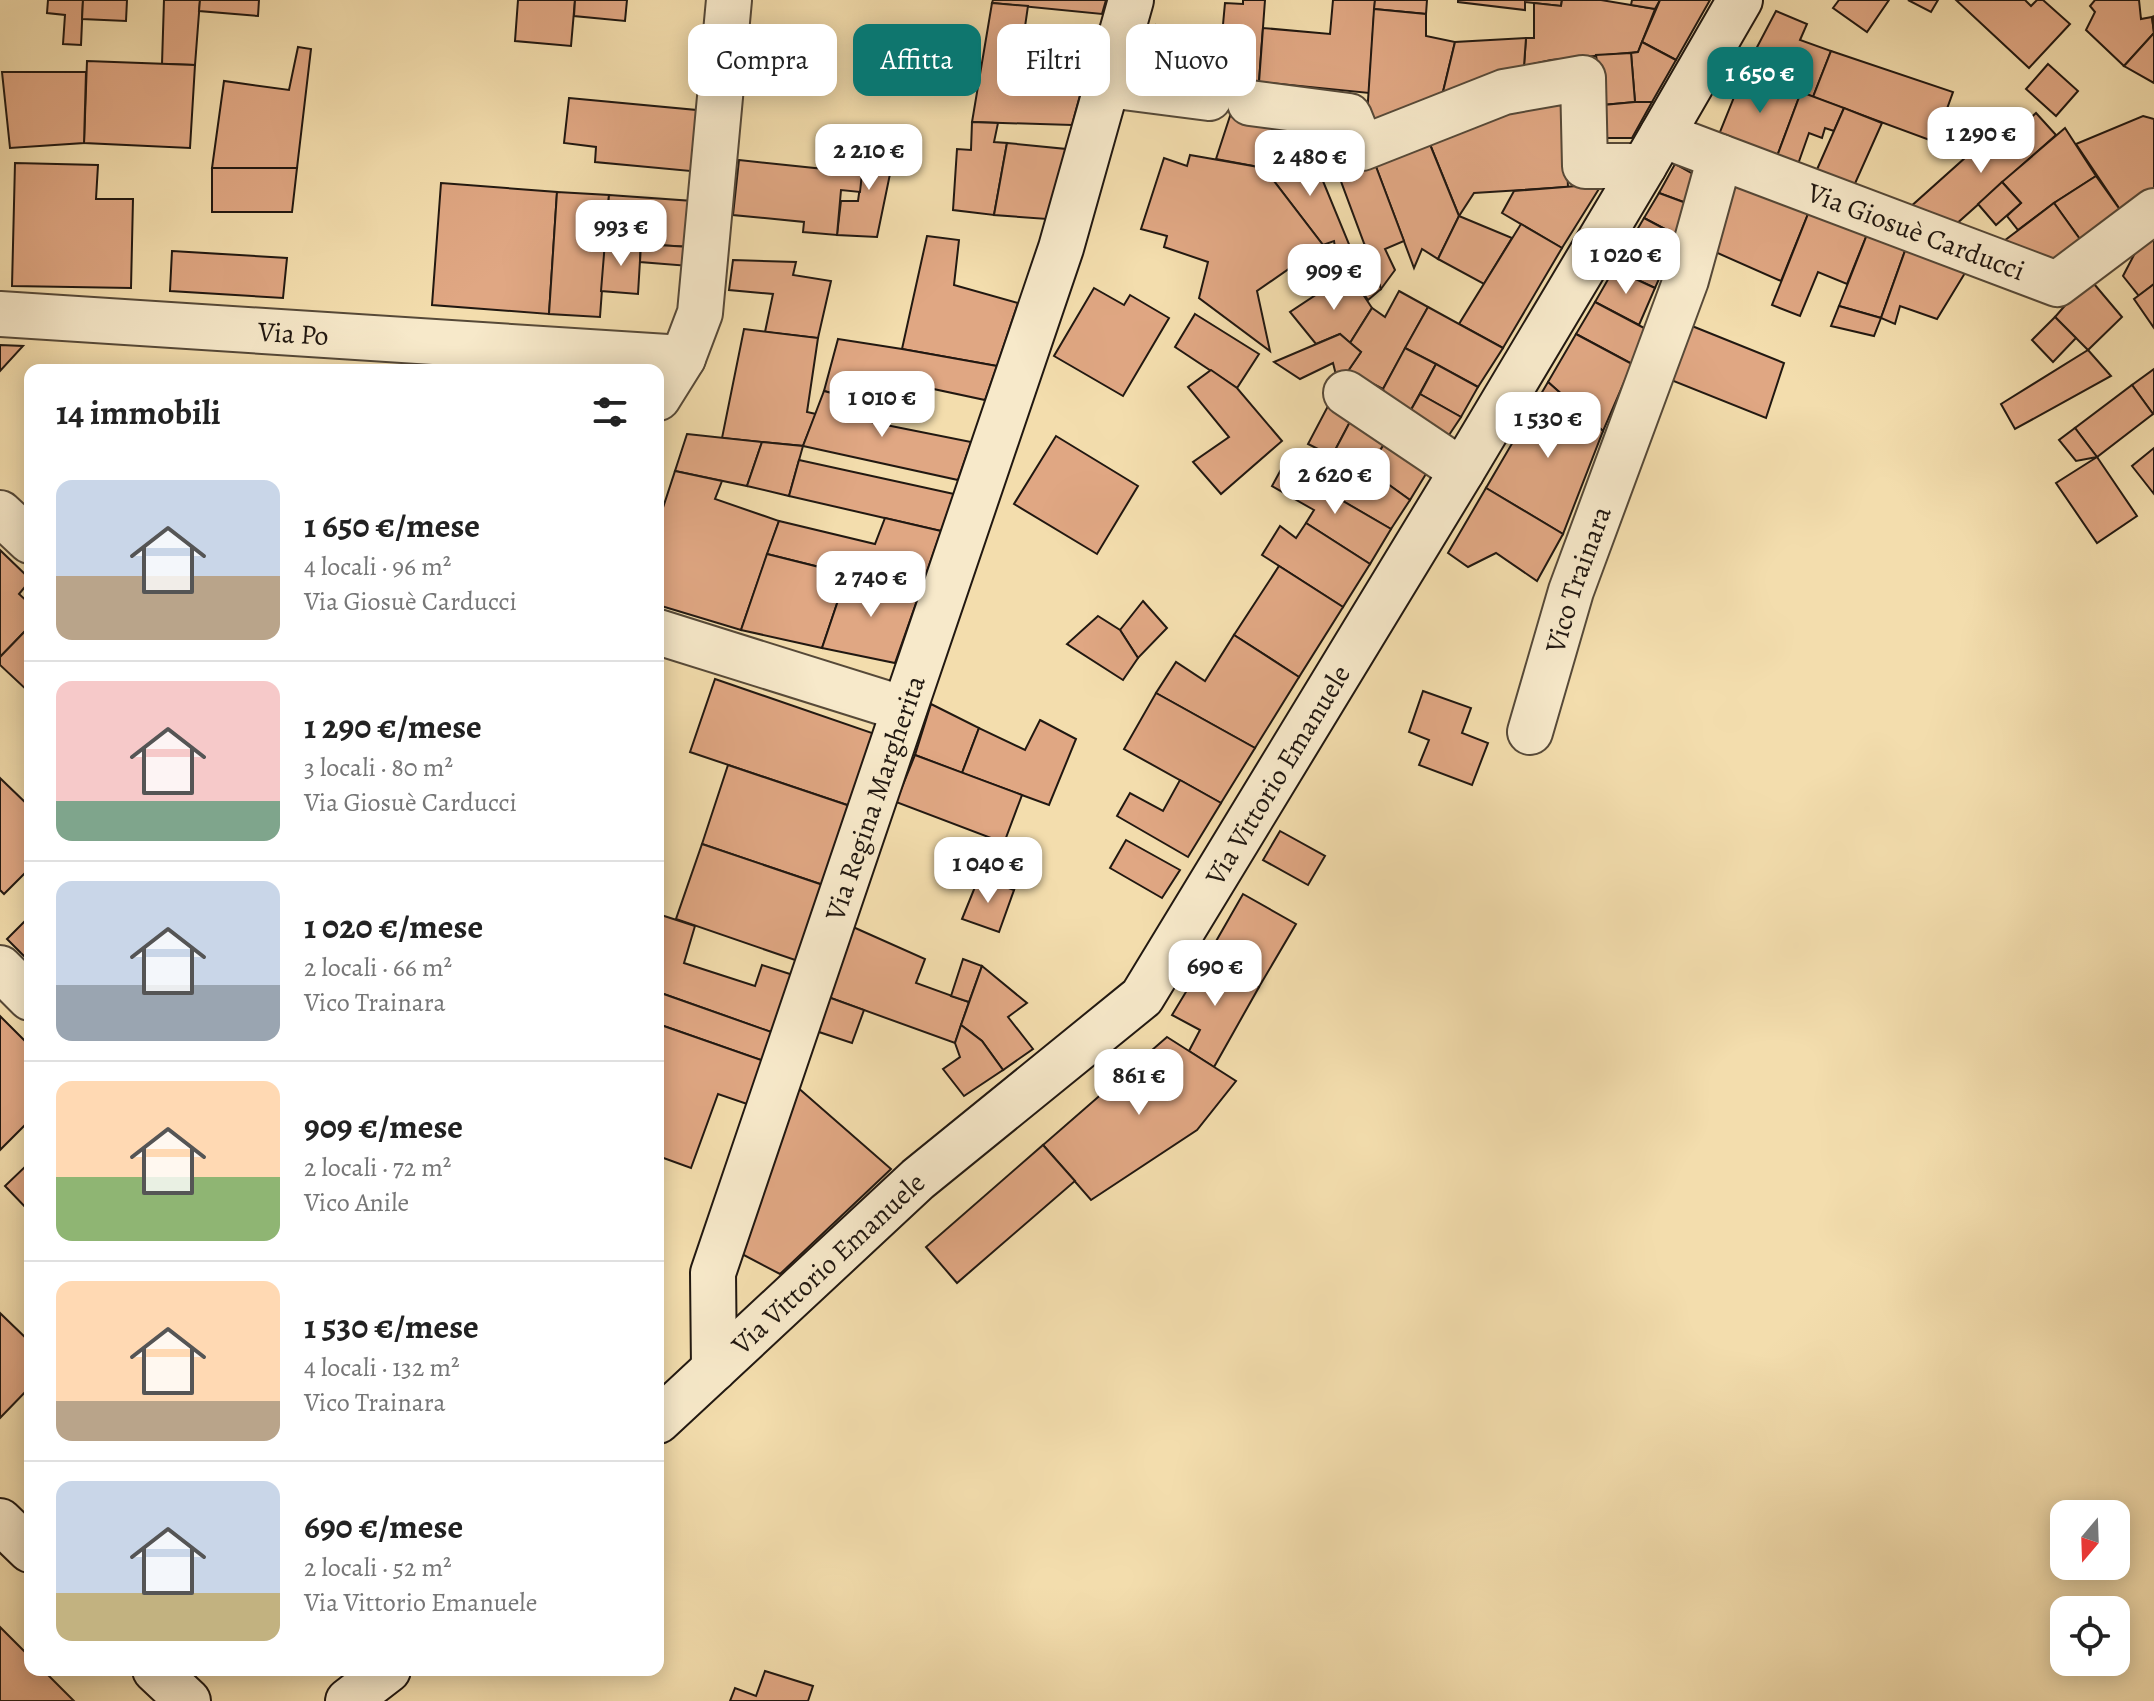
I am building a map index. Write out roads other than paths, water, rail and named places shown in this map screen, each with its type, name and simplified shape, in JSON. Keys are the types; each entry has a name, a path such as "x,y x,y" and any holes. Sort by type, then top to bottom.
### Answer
{"street":[{"path":"664,388 683,358 700,313 729,0"},
{"name":"Via Regina Margherita","path":"1110,78 1131,0"},
{"name":"Via Vittorio Emanuele","path":"664,1415 918,1179 1142,997 1462,471 1740,0"},
{"path":"1110,85 1349,116 1362,148 1504,92 1583,78 1585,166 1653,150"},
{"name":"Via Regina Margherita","path":"714,1369 713,1273 1061,248 1105,96"},
{"name":"Via Giosuè Carducci","path":"1653,150 1720,157 2057,284 2154,211"},
{"name":"Vico Trainara","path":"1530,732 1571,591 1686,280 1720,157"},
{"name":"Via Po","path":"0,314 683,358"},
{"path":"1346,393 1462,471"},
{"path":"0,513 24,535"},
{"path":"664,634 904,709"},
{"path":"0,968 24,992"},
{"path":"0,1521 24,1544"},
{"path":"161,1676 188,1701"},
{"path":"348,1701 380,1676"}]}
